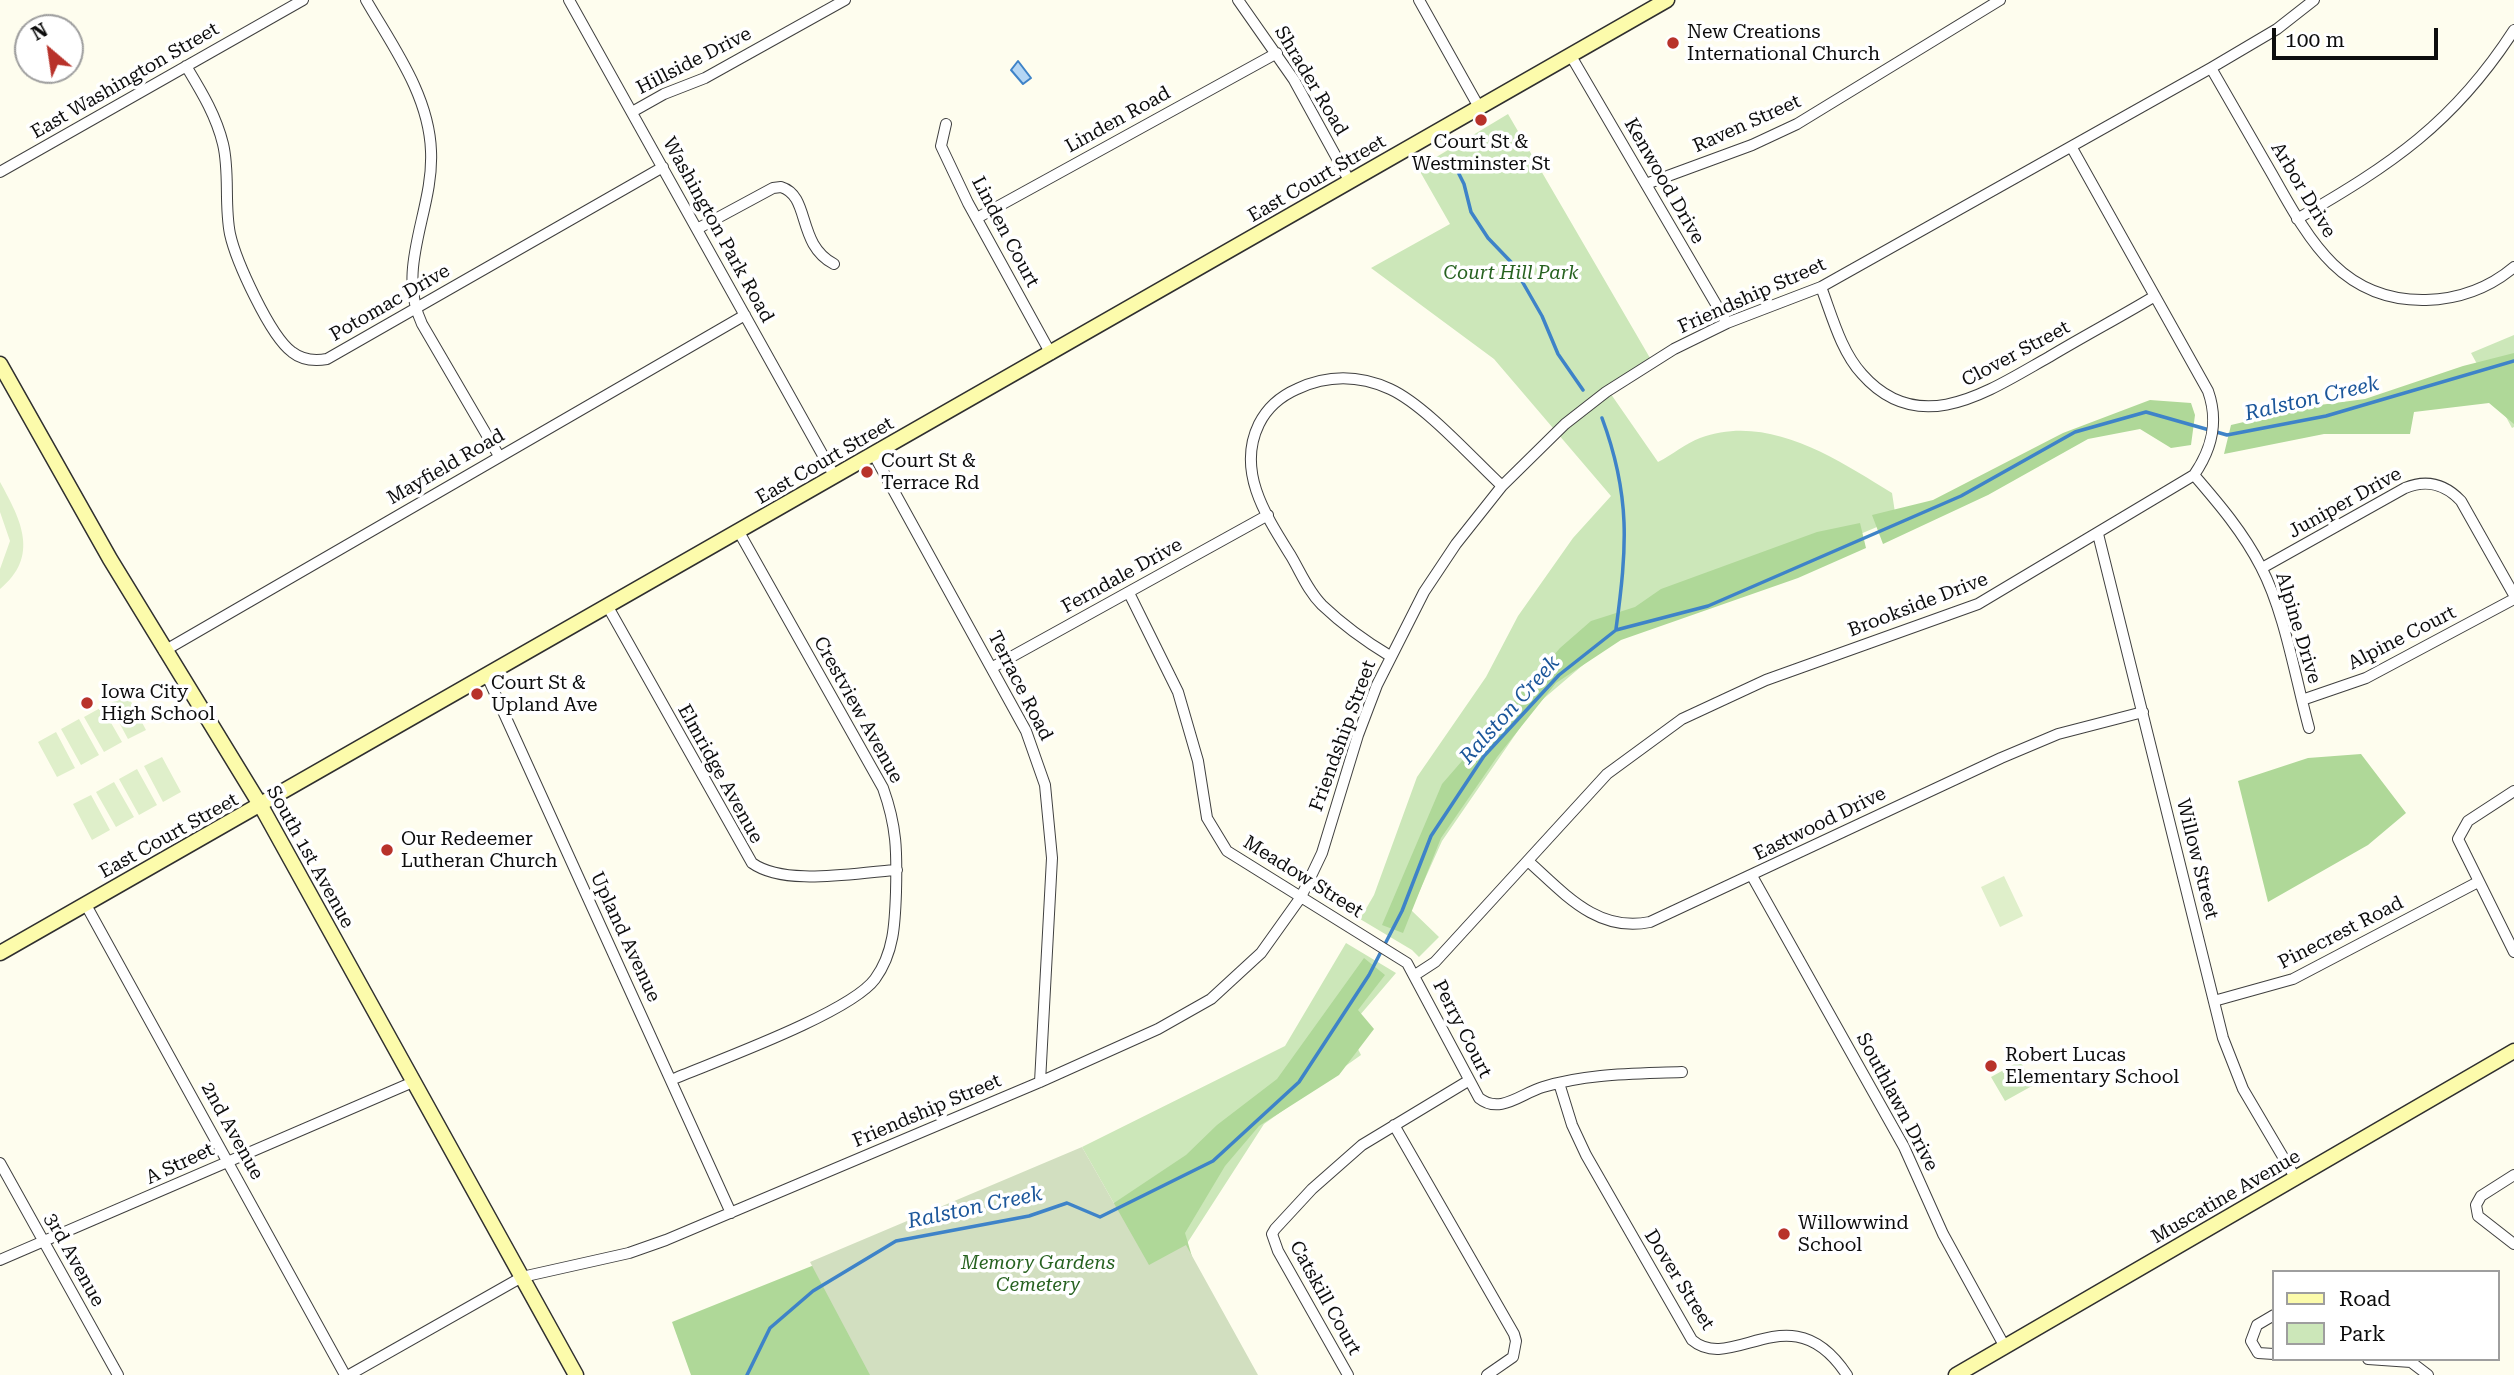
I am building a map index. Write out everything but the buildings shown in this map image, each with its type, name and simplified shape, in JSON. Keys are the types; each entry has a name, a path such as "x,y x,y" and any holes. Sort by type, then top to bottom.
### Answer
{"street":[{"name":"East Washington Street","path":"0,172 303,0"},
{"path":"366,0 414,83 429,128 431,175 411,271 415,309 499,456"},
{"name":"Washington Park Road","path":"569,0 835,477"},
{"name":"Hillside Drive","path":"632,112 664,94 705,78 845,0"},
{"name":"Shrader Road","path":"1238,0 1277,53 1350,182"},
{"path":"1419,0 1480,109"},
{"name":"East Court Street","path":"0,953 1667,0"},
{"name":"Raven Street","path":"1646,184 1752,145 1797,124 2000,0"},
{"name":"Friendship Street","path":"347,1375 522,1277 629,1253 731,1213 1040,1082 1158,1029 1211,999 1261,953 1301,897 1322,853 1357,735 1390,656 1430,583 1502,486 1565,424 1606,392 1674,349 1727,323 1821,288 2211,68 2277,29 2314,0"},
{"path":"2297,219 2369,177 2417,142 2461,101 2514,30"},
{"name":"Linden Road","path":"977,218 1277,53"},
{"name":"Kenwood Drive","path":"1572,56 1727,323"},
{"name":"Potomac Drive","path":"186,66 207,103 222,143 230,233 236,255 247,281 289,350 309,360 327,359 663,167"},
{"name":"Arbor Drive","path":"2211,68 2297,219 2312,243 2331,265 2364,286 2400,298 2419,300 2458,296 2497,279 2514,267"},
{"name":"Linden Court","path":"946,124 941,146 1051,354"},
{"name":"Brookside Drive","path":"1415,975 1435,962 1607,774 1682,719 1766,680 1978,604 2194,475 2211,445 2214,416 2208,391 2072,148"},
{"path":"697,229 773,188 781,187 797,198 815,250 834,264"},
{"name":"Clover Street","path":"1821,288 1847,353 1863,375 1891,396 1923,406 1957,404 1973,398 2155,296"},
{"name":"Mayfield Road","path":"164,650 745,315"},
{"name":"South 1st Avenue","path":"0,364 164,650 261,806 576,1375"},
{"path":"1390,656 1358,637 1321,604 1300,575 1251,478 1252,438 1274,403 1291,391 1321,379 1339,377 1370,382 1400,395 1502,486"},
{"name":"Terrace Road","path":"874,455 993,667 1037,758 1051,819 1052,858 1040,1082"},
{"name":"Alpine Drive","path":"2194,475 2234,523 2262,568 2273,597 2309,728"},
{"name":"Juniper Drive","path":"2262,568 2405,488 2421,482 2449,490 2461,501 2514,597"},
{"name":"Ferndale Drive","path":"993,667 1268,515"},
{"name":"Crestview Avenue","path":"671,1080 859,996 880,971 894,936 897,832 883,788 740,532"},
{"name":"Willow Street","path":"2098,534 2214,1001 2234,1070 2296,1179"},
{"name":"Meadow Street","path":"1129,593 1178,692 1198,761 1210,826 1227,850 1376,942 1407,963 1415,975"},
{"name":"Alpine Court","path":"2302,700 2366,678 2514,597"},
{"name":"Elmridge Avenue","path":"608,607 744,855 752,863 772,874 798,876 897,870"},
{"name":"Upland Avenue","path":"487,676 731,1213"},
{"name":"Eastwood Drive","path":"1528,860 1583,909 1607,922 1625,925 1650,922 2001,758 2058,734 2143,712"},
{"path":"2514,791 2468,821 2459,832 2459,845 2514,952"},
{"name":"Southlawn Drive","path":"1752,876 1904,1147 1943,1234 2005,1347"},
{"name":"Pinecrest Road","path":"2214,1001 2293,979 2477,882"},
{"name":"2nd Avenue","path":"86,905 347,1375"},
{"name":"Perry Court","path":"1415,975 1468,1081 1485,1103 1499,1105 1580,1077 1682,1072"},
{"name":"Muscatine Avenue","path":"1956,1375 2514,1051"},
{"name":"Catskill Court","path":"1348,1375 1278,1251 1272,1234 1281,1221 1337,1165 1394,1125 1468,1081"},
{"name":"A Street","path":"0,1260 413,1082"},
{"name":"Dover Street","path":"1559,1083 1572,1125 1586,1155 1692,1339 1705,1349 1720,1351 1763,1337 1792,1336 1822,1349 1847,1375"},
{"path":"1394,1125 1514,1334 1516,1341 1513,1357 1487,1375"},
{"name":"3rd Avenue","path":"0,1163 118,1375"},
{"path":"2514,1175 2481,1196 2476,1205 2478,1216 2514,1244"},
{"path":"2272,1316 2257,1325 2250,1341 2258,1353 2272,1354"},
{"path":"2411,1361 2428,1375"}],"green space":[{"name":"Court Hill Park","path":"1508,114 1650,358 1606,387 1658,462 1695,440 1726,432 1751,431 1776,435 1825,454 1892,493 1896,519 1617,636 1535,706 1442,841 1411,910 1439,937 1419,957 1360,919 1374,895 1417,777 1486,677 1518,616 1573,538 1611,496 1494,359 1371,268 1450,224 1418,168"},
{"path":"2514,335 2514,427 2512,428 2471,353"},
{"path":"2514,353 2514,424 2489,403 2414,412 2410,434 2324,434 2224,454 2231,425 2312,406 2365,399 2463,366"},
{"path":"2150,400 2191,403 2195,415 2191,445 2171,448 2140,429 2088,439 1988,495 1883,544 1872,515 1933,500 2063,433"},
{"path":"0,482 20,524 23,551 20,564 0,589 0,569 10,541 0,512"},
{"path":"1860,523 1866,548 1798,578 1621,640 1556,683 1497,757 1441,838 1403,933 1382,925 1442,784 1560,648 1591,621 1635,607 1661,589 1817,532"},
{"path":"127,694 146,730 128,739 109,704"},
{"path":"102,707 122,742 104,752 84,717"},
{"path":"79,719 99,755 81,765 61,729"},
{"path":"56,732 75,768 57,777 38,742"},
{"path":"2361,754 2406,813 2368,845 2268,902 2238,781 2308,758"},
{"path":"162,757 181,792 163,802 144,766"},
{"path":"137,769 157,805 139,815 119,779"},
{"path":"114,782 134,817 116,827 96,792"},
{"path":"91,795 110,830 92,840 73,804"},
{"path":"2004,876 2023,916 2000,927 1981,887"},
{"path":"1346,943 1396,973 1348,1029 1361,1055 1264,1124 1186,1245 1149,1265 1082,1147 1285,1046"},
{"path":"1364,958 1385,975 1358,1010 1374,1029 1339,1075 1259,1126 1225,1166 1185,1233 1196,1270 1158,1276 1133,1253 1105,1209 1186,1155 1217,1125 1277,1079"},
{"path":"2020,1061 2027,1073 2037,1072 2041,1081 2005,1101 1991,1077"},
{"name":"Memory Gardens Cemetery","path":"1082,1147 1149,1265 1186,1245 1258,1375 870,1375 810,1262"},
{"path":"954,1209 882,1375 691,1375 672,1322"}],"water":[{"path":"1018,61 1031,78 1023,84 1011,70"}],"waterway":[{"path":"1455,166 1464,184 1471,212 1488,238 1511,262 1542,316 1558,354 1583,390"},
{"name":"Ralston Creek","path":"747,1375 770,1328 813,1291 896,1241 1029,1216 1067,1203 1100,1217 1213,1161 1299,1082 1369,975 1402,911 1431,836 1484,756 1559,675 1616,630 1708,606 1961,496 2075,432 2146,412 2227,435 2326,416 2514,361"},
{"path":"1602,418 1618,472 1624,522 1623,573 1616,629"}],"place":[{"name":"New Creations International Church","path":"1673,43"},
{"name":"Court St & Westminster St","path":"1481,120"},
{"name":"Court St & Terrace Rd","path":"867,472"},
{"name":"Court St & Upland Ave","path":"477,694"},
{"name":"Iowa City High School","path":"87,703"},
{"name":"Our Redeemer Lutheran Church","path":"387,850"},
{"name":"Robert Lucas Elementary School","path":"1991,1066"},
{"name":"Willowwind School","path":"1784,1234"}]}
